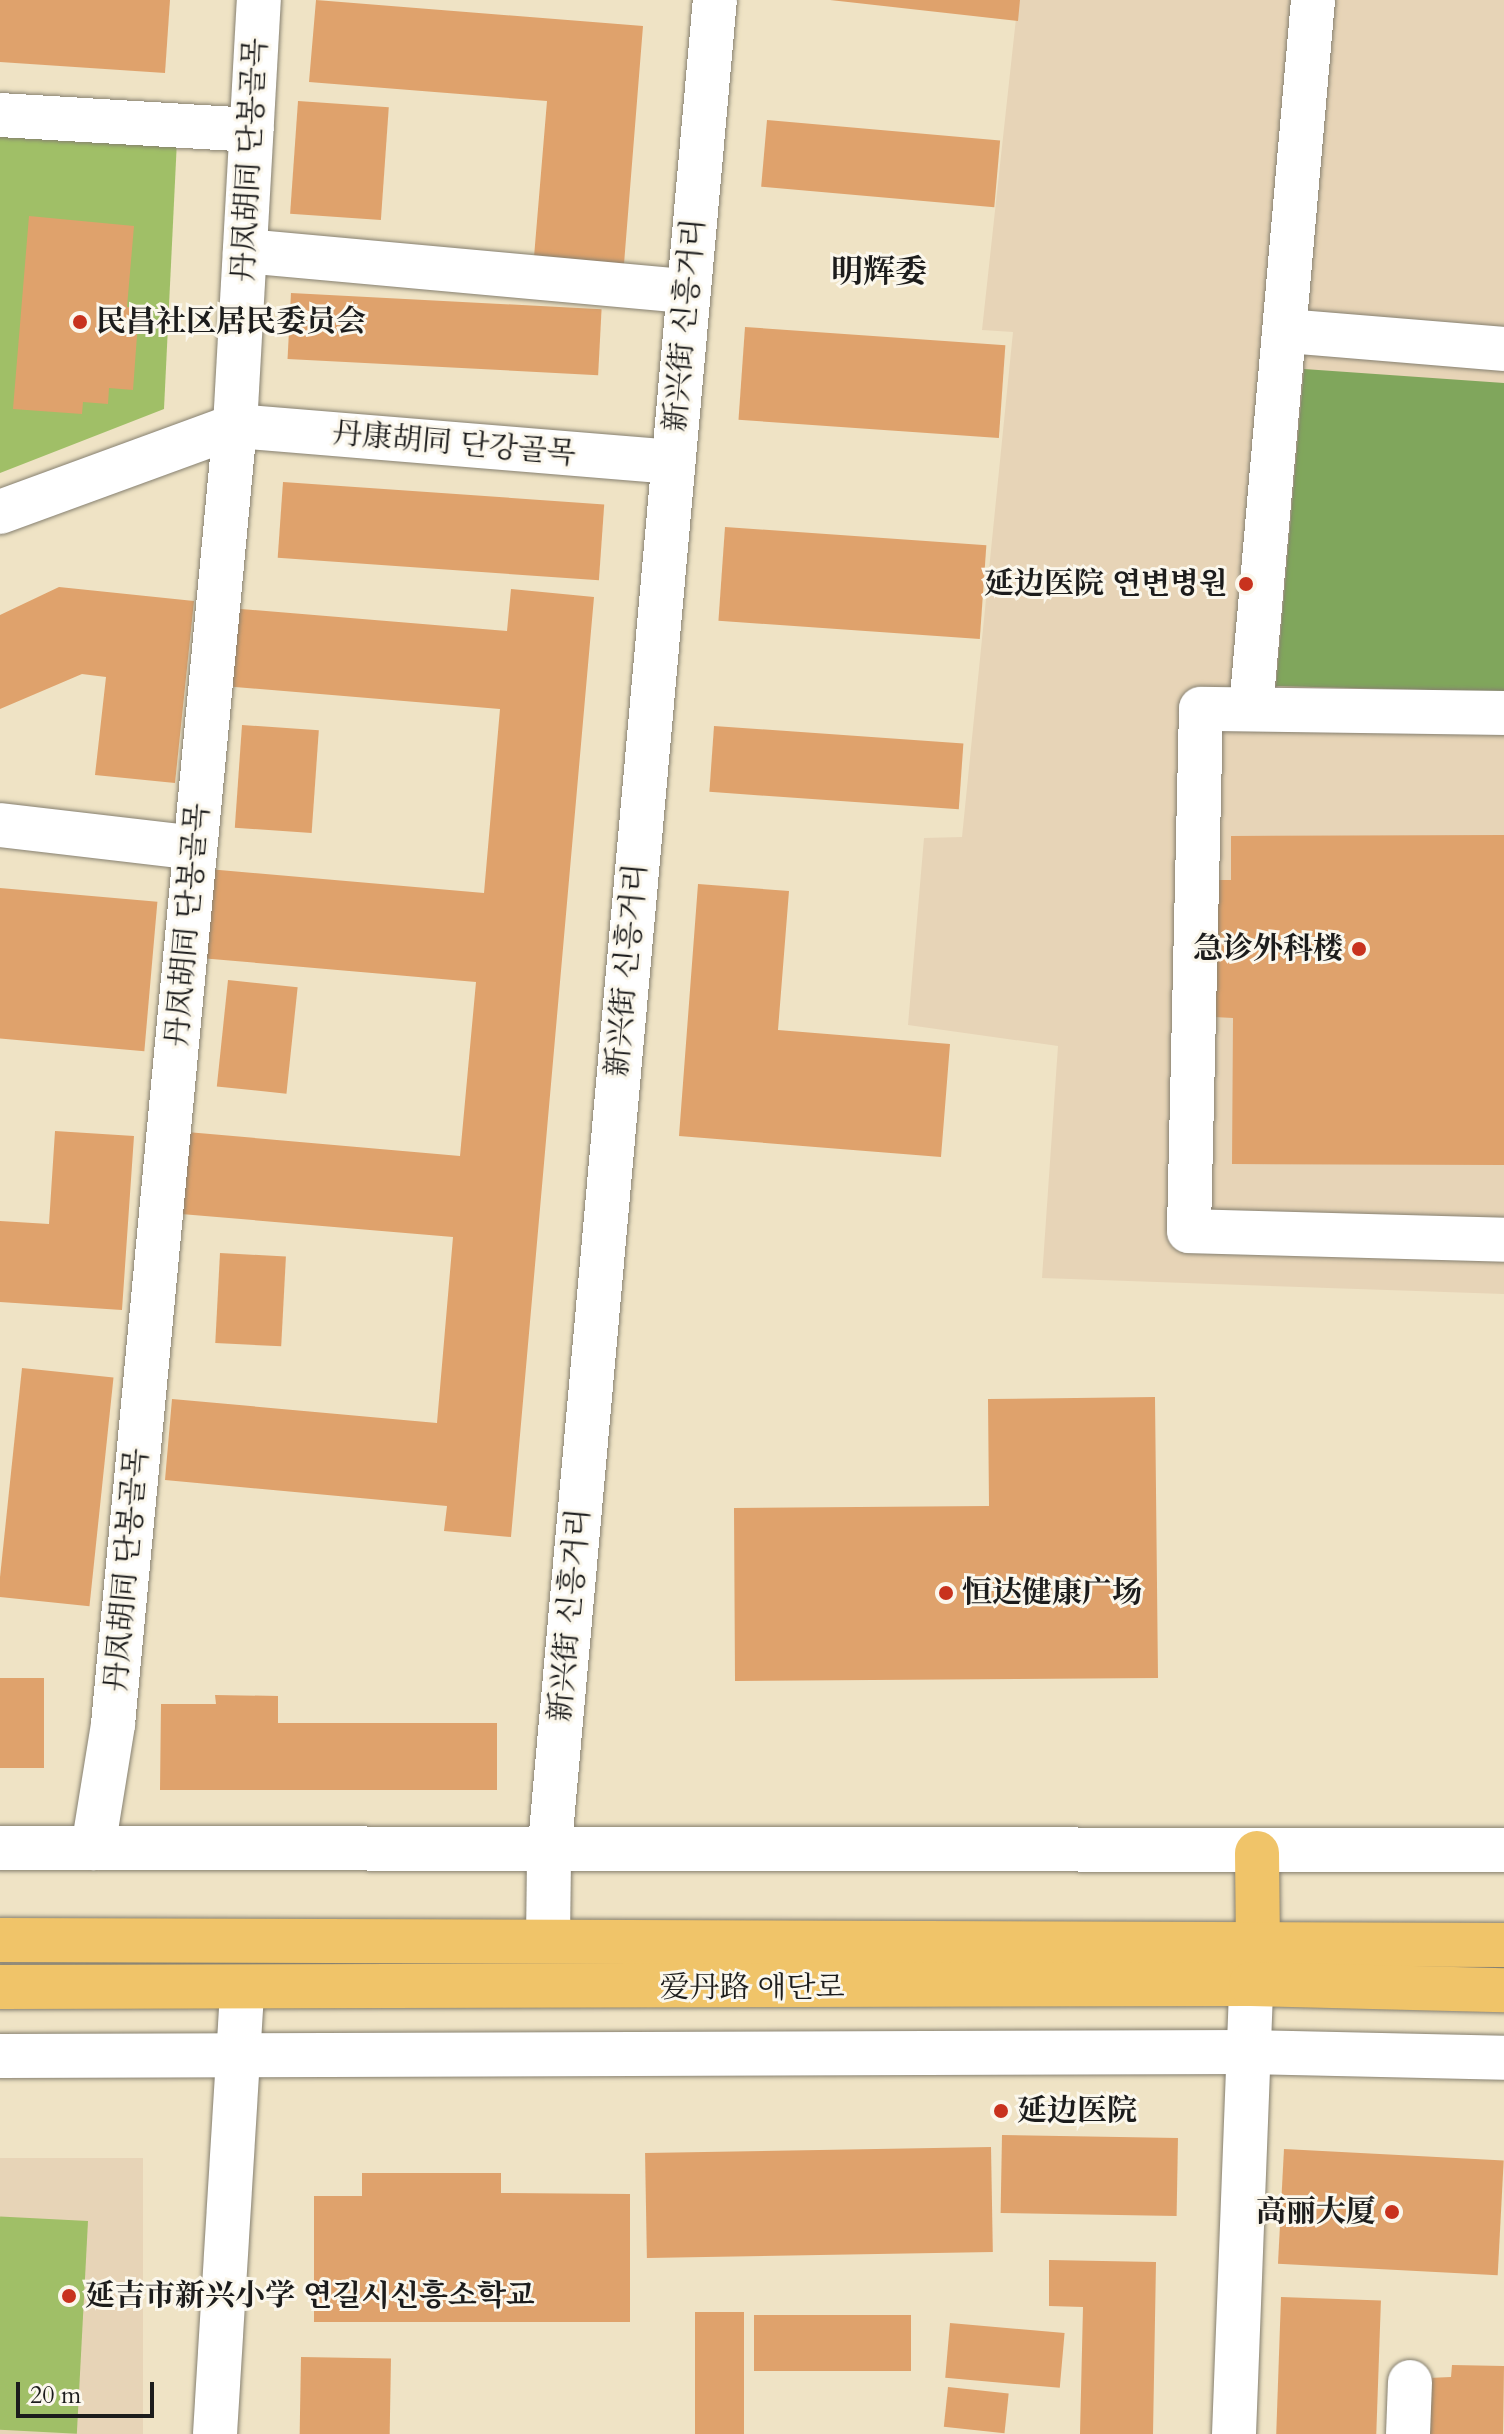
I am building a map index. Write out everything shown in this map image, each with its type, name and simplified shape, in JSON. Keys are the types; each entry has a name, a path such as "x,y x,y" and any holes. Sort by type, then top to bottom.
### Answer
{"main road":[{"path":"1257,1853 1258,1942"},
{"name":"爱丹路 애단로","path":"0,1940 1504,1945"},
{"name":"爱丹路 애단로","path":"0,1987 242,1991 1251,1984 1504,1990"}],"street":[{"name":"丹凤胡同 단봉골목","path":"93,1848 113,1724 235,426 259,0"},
{"name":"新兴街 신흥거리","path":"548,1940 549,1855 715,0"},
{"path":"1251,709 1313,0"},
{"path":"0,115 252,130"},
{"path":"245,251 688,291"},
{"path":"1286,331 1504,349"},
{"path":"0,512 235,426"},
{"name":"丹康胡同 단강골목","path":"235,426 673,462"},
{"path":"1504,713 1201,709 1189,1231 1504,1240"},
{"path":"0,825 195,848"},
{"path":"0,1848 549,1855 1504,1850"},
{"path":"1234,2434 1251,1984"},
{"path":"215,2434 242,1991"},
{"path":"0,2056 238,2058 1247,2052 1504,2058"},
{"path":"1408,2434 1410,2382"}],"shaded area":[{"name":"延边医院 연변병원","path":"1018,0 1504,0 1504,1294 1042,1278 1058,1046 908,1025 924,838 962,837 1013,332 982,330"},
{"name":"延吉市新兴小学 연길시신흥소학교","path":"0,2158 143,2158 143,2434 0,2434"}],"green space":[{"path":"0,129 177,140 164,409 0,473"},
{"path":"1304,369 1504,383 1504,692 1276,686"},
{"path":"0,2216 88,2221 77,2434 0,2430"}],"building":[{"path":"0,0 170,0 165,73 0,62"},
{"path":"316,0 643,26 624,264 534,257 547,101 309,82"},
{"path":"830,0 1020,0 1018,21"},
{"path":"298,101 389,107 381,220 290,214"},
{"path":"767,120 1000,140 994,207 761,187"},
{"name":"民昌社区居民委员会","path":"29,216 134,226 127,307 139,308 133,390 109,388 108,404 83,402 82,414 13,409"},
{"path":"291,293 602,309 598,375 288,359"},
{"path":"745,327 1005,345 999,438 739,420"},
{"path":"283,482 604,504 599,580 278,558"},
{"path":"725,527 986,545 980,639 718,621"},
{"path":"59,587 194,601 175,783 95,775 106,677 82,674 0,709 0,615"},
{"path":"511,589 594,597 511,1537 444,1531 447,1506 165,1480 172,1399 437,1423 453,1237 181,1214 187,1132 460,1156 476,982 200,958 208,869 484,893 500,709 223,686 229,608 507,631"},
{"path":"242,725 319,730 312,833 235,828"},
{"path":"714,726 963,743 959,809 709,792"},
{"name":"急诊外科楼","path":"1504,835 1504,1165 1232,1164 1233,1018 1214,1017 1214,880 1231,880 1231,836"},
{"path":"698,884 789,891 778,1030 950,1044 941,1157 679,1136"},
{"path":"0,888 157,902 144,1051 0,1039"},
{"path":"228,980 298,987 286,1094 217,1086"},
{"path":"55,1131 134,1136 122,1310 0,1302 0,1221 49,1224"},
{"path":"220,1253 286,1256 281,1346 215,1343"},
{"path":"22,1368 113,1378 89,1606 0,1597"},
{"name":"恒达健康广场","path":"1155,1397 1158,1678 735,1681 734,1508 989,1506 988,1399"},
{"path":"0,1678 44,1678 44,1768 0,1768"},
{"path":"215,1695 278,1696 278,1723 497,1723 497,1790 160,1790 161,1704 216,1704"},
{"path":"1002,2135 1178,2138 1177,2216 1001,2213"},
{"path":"991,2147 993,2252 647,2258 645,2153"},
{"name":"高丽大厦","path":"1284,2149 1504,2161 1498,2275 1278,2264"},
{"path":"362,2173 501,2173 501,2193 630,2194 630,2322 314,2322 314,2196 362,2196"},
{"path":"1049,2260 1156,2262 1153,2434 1080,2434 1083,2307 1049,2306"},
{"path":"1281,2297 1381,2300 1376,2434 1276,2434"},
{"path":"695,2312 744,2312 744,2434 695,2434"},
{"path":"754,2315 911,2315 911,2371 754,2371"},
{"path":"950,2323 1065,2333 1060,2388 945,2378"},
{"path":"301,2357 391,2359 390,2434 300,2434"},
{"path":"1452,2365 1504,2366 1503,2434 1425,2434 1428,2378 1451,2377"},
{"path":"948,2387 1009,2393 1004,2433 944,2427"}],"place":[{"name":"民昌社区居民委员会","path":"80,322"},
{"name":"延边医院 연변병원","path":"1246,584"},
{"name":"急诊外科楼","path":"1359,949"},
{"name":"恒达健康广场","path":"946,1593"},
{"name":"延边医院","path":"1001,2111"},
{"name":"高丽大厦","path":"1392,2212"},
{"name":"延吉市新兴小学 연길시신흥소학교","path":"69,2296"}],"district":[{"name":"明辉委","path":"879,272"}]}
